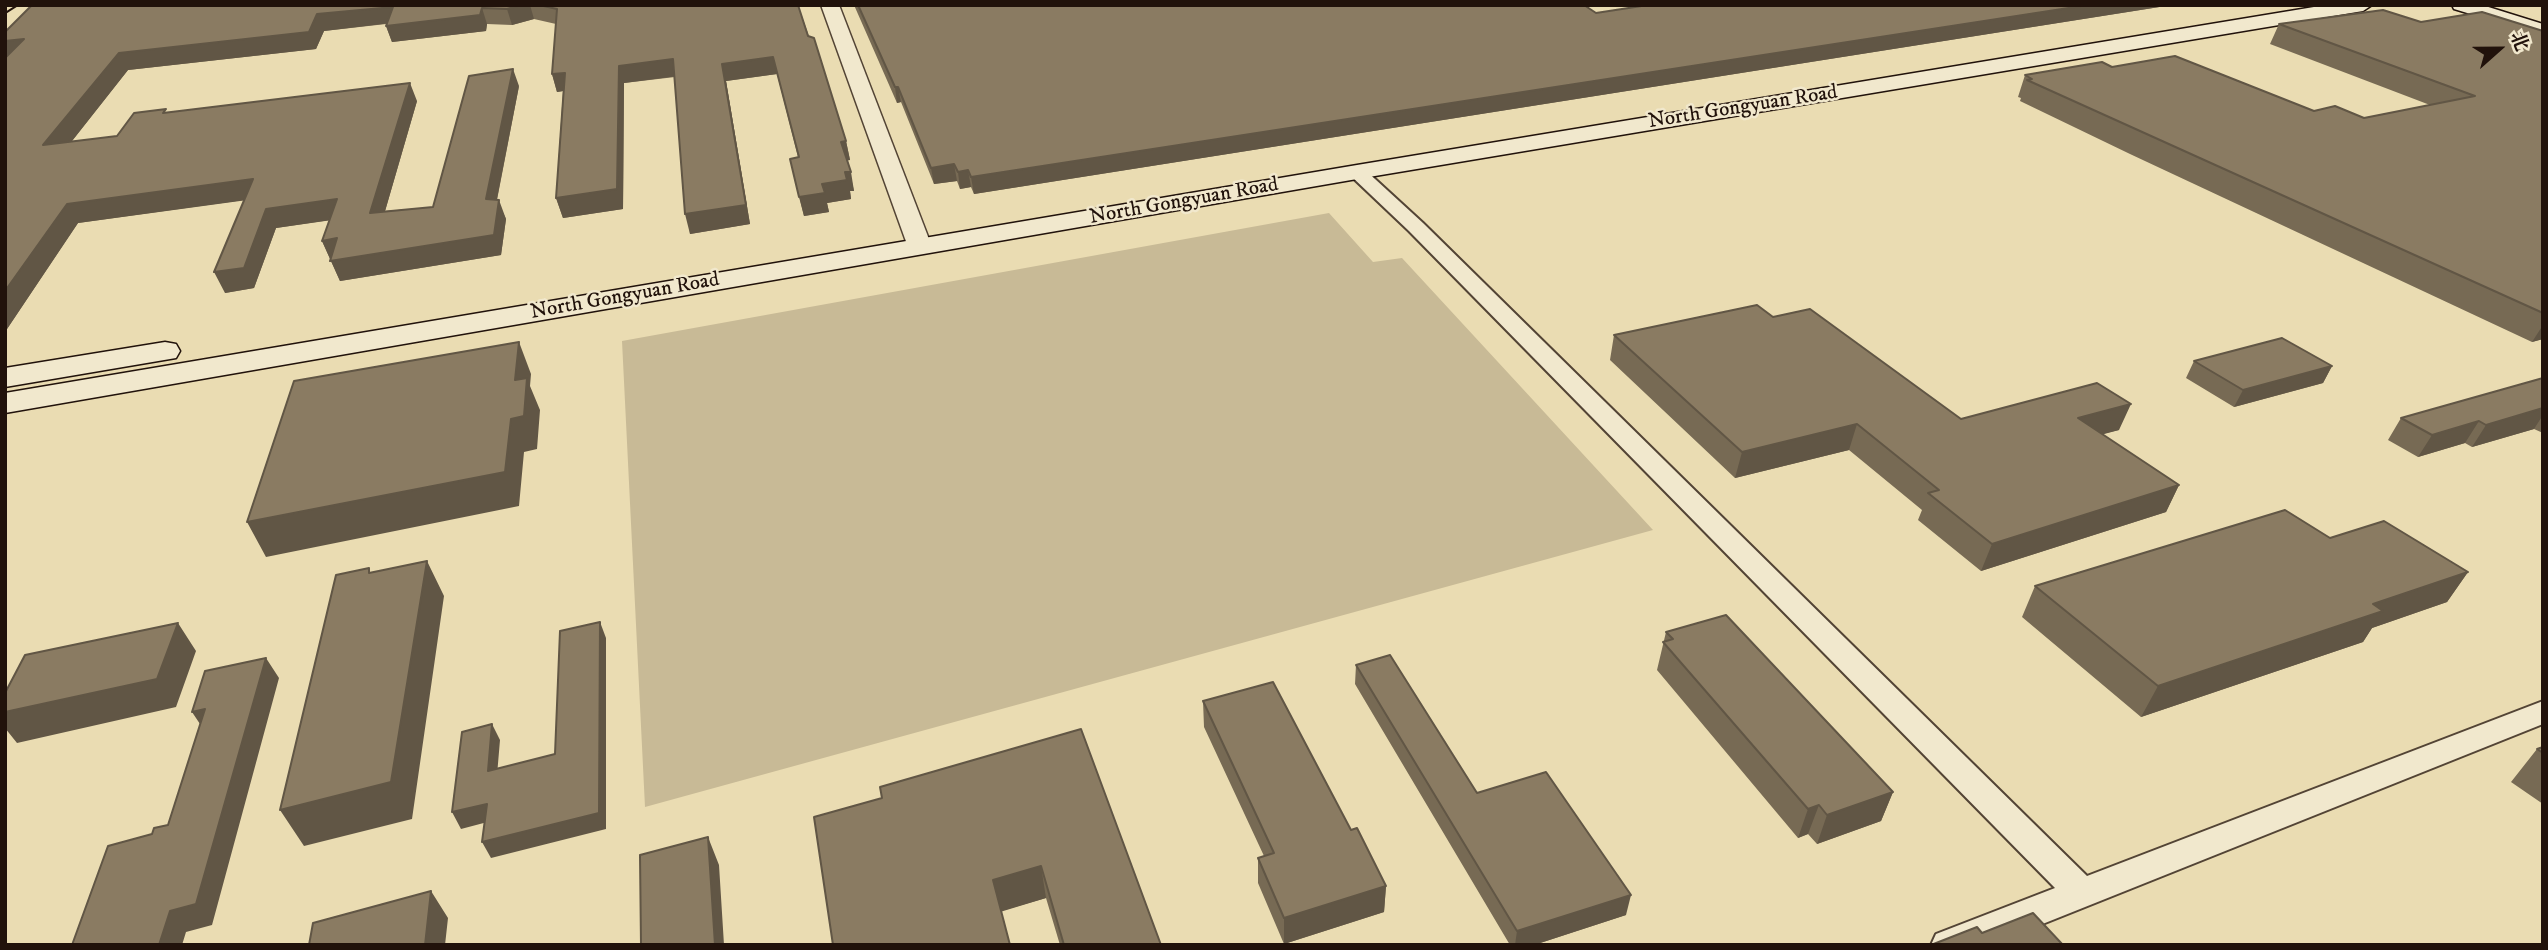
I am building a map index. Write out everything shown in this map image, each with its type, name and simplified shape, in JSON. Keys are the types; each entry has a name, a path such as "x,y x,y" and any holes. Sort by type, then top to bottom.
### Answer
{"main road":[{"name":"North Gongyuan Road","path":"5,403 917,237 2279,5"},
{"name":"North Gongyuan Road","path":"5,378 1357,172 2363,5"},
{"path":"2461,5 2543,30"},
{"path":"2504,5 2543,17"}],"street":[{"path":"830,5 917,237"},
{"path":"1357,172 1416,227 2082,893"},
{"path":"1949,945 2543,712"}],"shaded area":[{"path":"1329,213 1373,262 1402,258 1653,530 645,807 622,341"}],"building":[{"path":"32,5 521,5 507,9 482,8 480,15 386,26 393,7 317,14 309,32 119,53 43,145 117,136 134,113 166,109 163,113 410,83 370,213 433,207 469,76 513,69 486,199 499,200 494,235 330,261 337,238 322,241 337,199 266,209 244,268 214,272 253,179 67,204 5,291 5,58 24,39 5,41 5,32"},
{"path":"539,5 798,5 808,36 814,38 846,141 841,142 851,172 845,172 847,180 822,184 825,193 799,197 790,159 799,157 773,57 722,64 746,205 685,214 673,59 619,66 617,189 556,198 565,73 552,74 557,9"},
{"path":"858,5 1584,5 1596,13 1648,5 2088,5 971,177 968,170 958,172 954,164 931,168 898,87 895,87"},
{"path":"2383,10 2421,22 2482,12 2543,31 2543,313 2027,80 2032,79 2025,75 2102,62 2112,67 2175,56 2314,111 2335,106 2364,118 2475,96 2279,24"},
{"path":"1757,305 1773,317 1810,309 1961,419 2097,383 2131,404 2078,418 2179,485 1992,544 1928,493 1939,490 1857,424 1742,452 1614,335"},
{"path":"2282,338 2332,366 2243,390 2194,361"},
{"path":"519,342 515,380 527,378 524,416 511,419 505,472 247,522 294,381"},
{"path":"2543,378 2543,408 2486,425 2479,421 2432,435 2401,418"},
{"path":"2285,510 2330,538 2384,521 2468,572 2373,604 2383,611 2158,686 2035,586"},
{"path":"427,561 391,782 280,810 336,575 369,568 369,573"},
{"path":"1726,615 1893,792 1827,815 1819,805 1808,809 1663,642 1673,639 1666,632"},
{"path":"600,622 599,813 482,842 487,804 452,812 462,732 492,724 488,771 555,754 560,631"},
{"path":"178,623 157,679 5,712 5,693 25,655"},
{"path":"1390,655 1477,793 1546,772 1631,895 1517,931 1356,665"},
{"path":"266,658 196,904 170,911 159,945 72,945 108,846 152,834 154,828 168,825 205,709 192,712 205,671"},
{"path":"1273,682 1351,830 1357,828 1386,886 1284,918 1258,858 1274,853 1203,701"},
{"path":"1081,729 1161,945 1064,945 1041,866 993,880 1010,945 833,945 814,817 882,798 880,787"},
{"path":"708,837 715,945 641,945 640,855"},
{"path":"431,891 425,945 309,945 313,923"},
{"path":"2033,913 2063,945 1931,945 1977,927 1982,933"}]}
